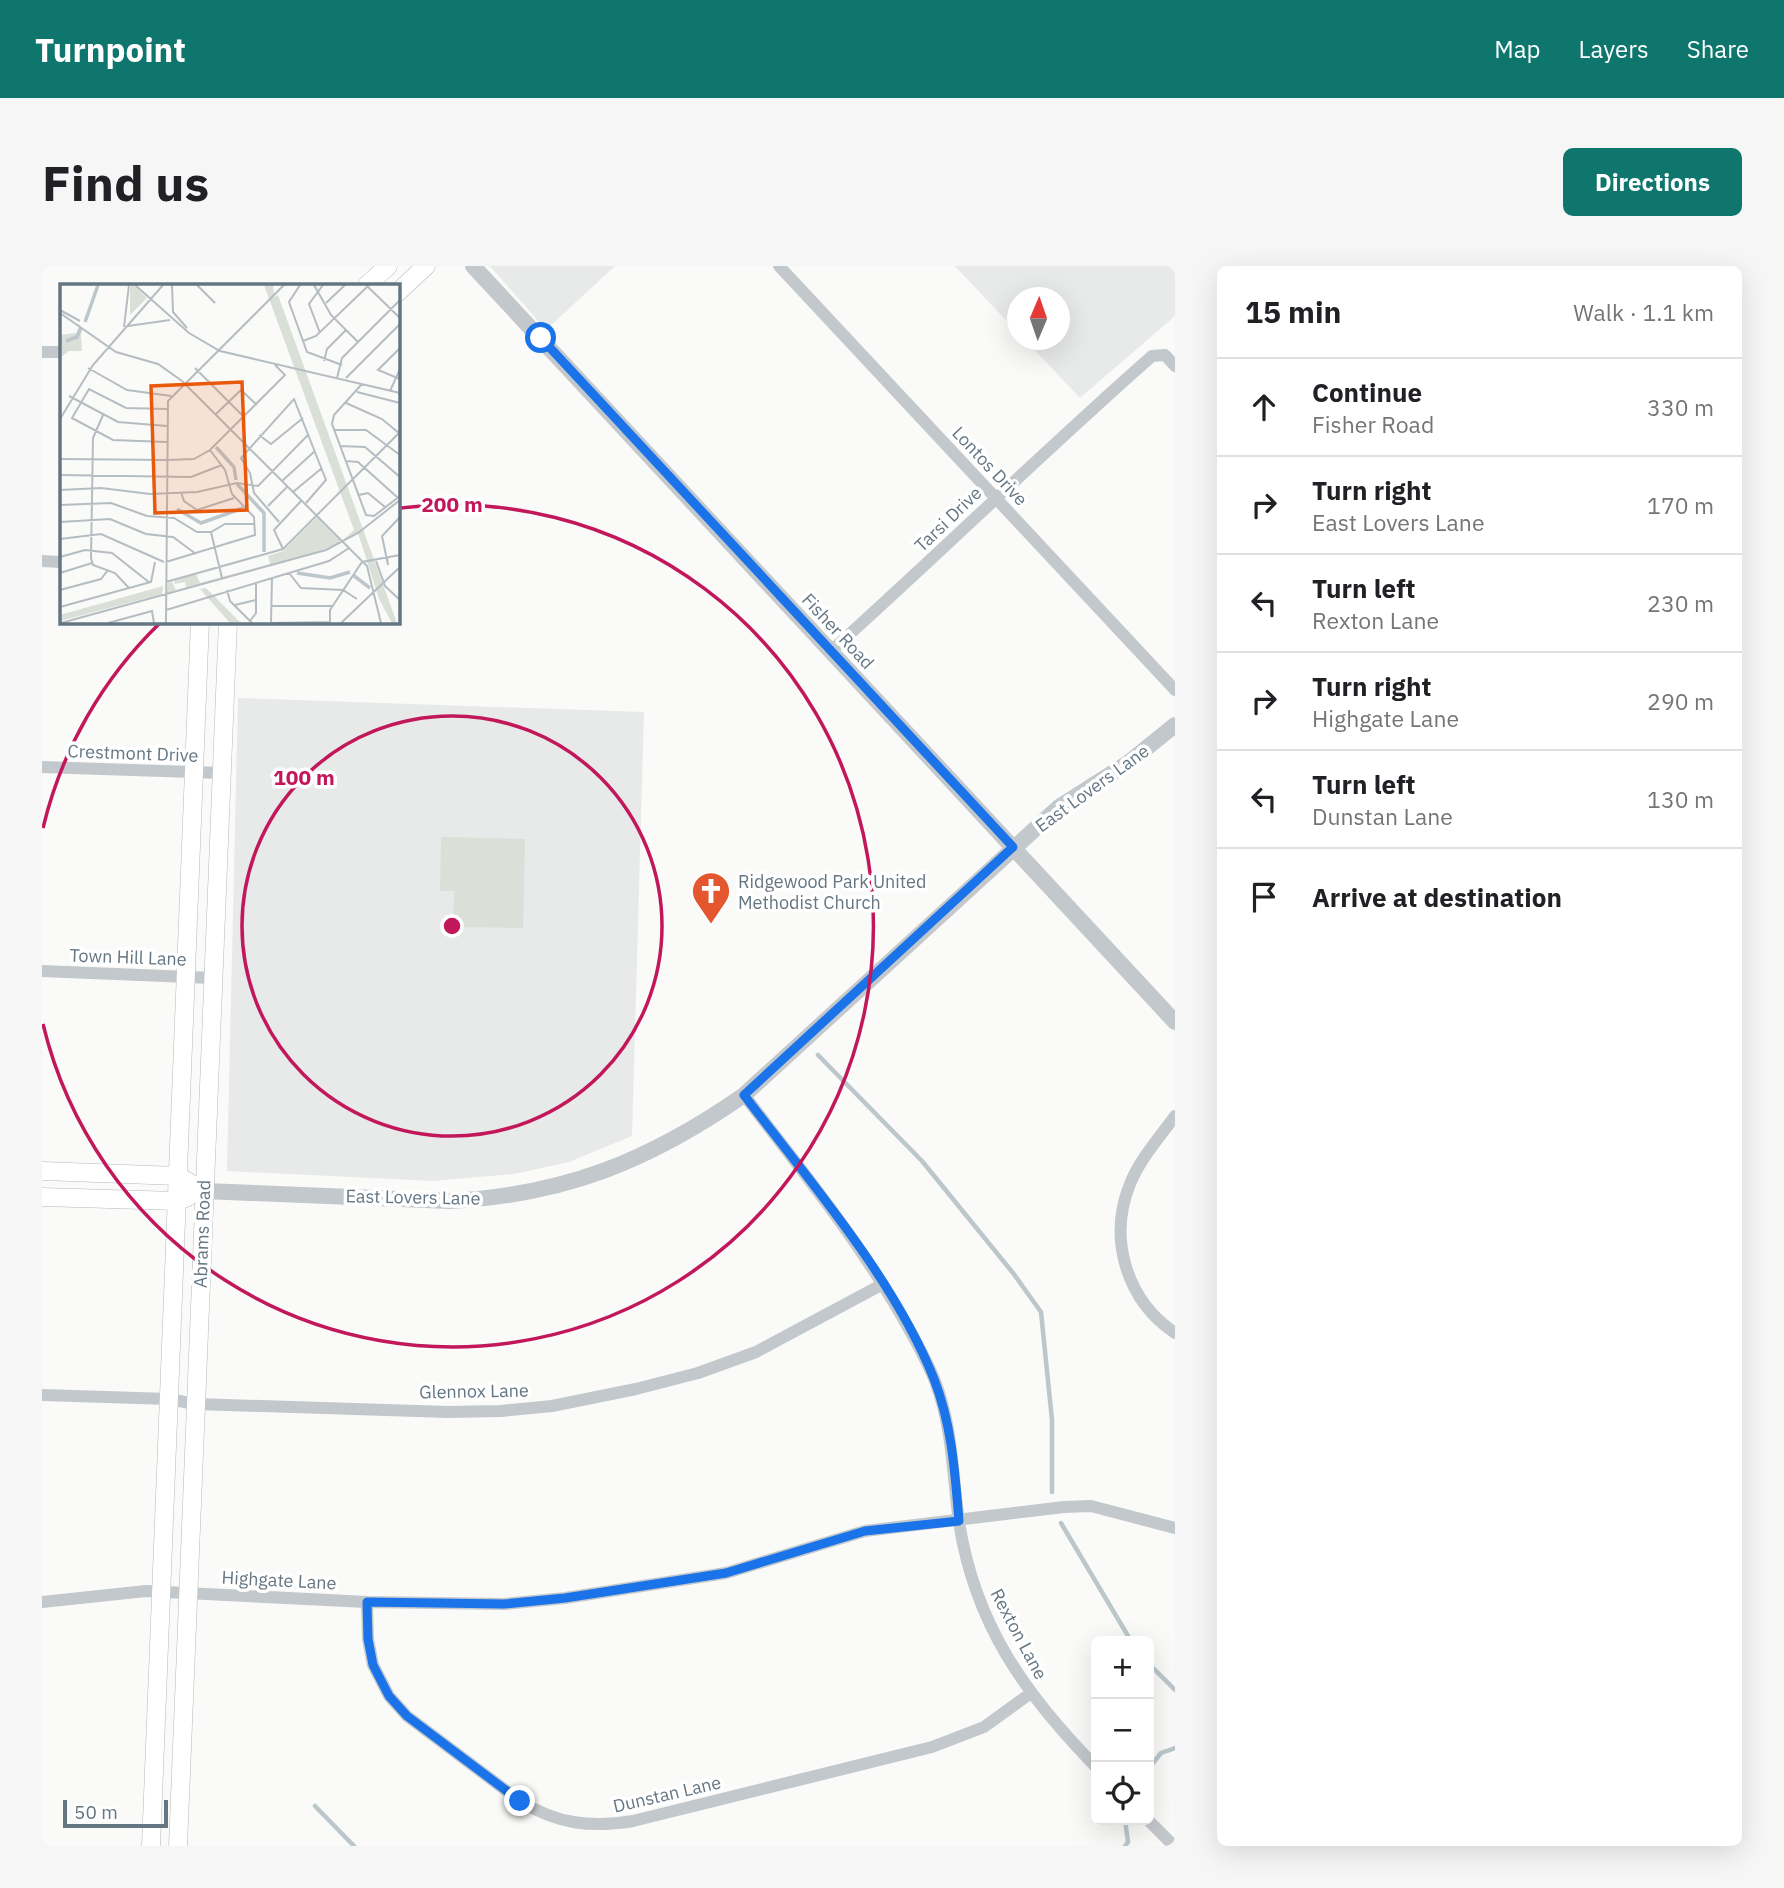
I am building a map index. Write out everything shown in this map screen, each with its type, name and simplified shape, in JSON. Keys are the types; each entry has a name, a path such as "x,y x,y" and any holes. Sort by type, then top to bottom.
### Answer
{"main road":[{"path":"367,284 388,266"},
{"path":"399,291 426,266"},
{"name":"Abrams Road","path":"151,1846 201,623"},
{"name":"Abrams Road","path":"178,1846 229,623"},
{"name":"East Lovers Lane","path":"42,1171 178,1176 204,1191"},
{"name":"East Lovers Lane","path":"42,1197 177,1201 204,1191"}],"street":[{"name":"Fisher Road","path":"473,266 1175,1022"},
{"name":"Lontos Drive","path":"779,266 1175,690"},
{"path":"42,352 60,352"},
{"name":"Tarsi Drive","path":"831,651 1152,356 1165,355 1175,366"},
{"path":"42,561 60,562"},
{"name":"East Lovers Lane","path":"204,1191 449,1201 483,1199 572,1182 634,1160 705,1122 744,1095 1059,807 1173,732"},
{"name":"Crestmont Drive","path":"42,767 222,773"},
{"name":"Town Hill Lane","path":"42,971 213,978"},
{"name":"Rexton Lane","path":"744,1095 858,1244 920,1348 935,1380 952,1447 959,1521 979,1603 997,1639 1031,1693 1092,1762"},
{"path":"1175,1116 1147,1154 1131,1182 1119,1227 1121,1253 1129,1279 1145,1305 1164,1326 1175,1333"},
{"name":"Glennox Lane","path":"42,1395 169,1399 195,1404 448,1412 552,1406 636,1389 721,1365 765,1347 883,1284"},
{"name":"Highgate Lane","path":"42,1602 161,1591 367,1602 504,1604 565,1598 726,1573 865,1531 1064,1507 1090,1506 1175,1528"},
{"name":"Dunstan Lane","path":"367,1602 368,1639 373,1665 389,1696 407,1716 520,1801 539,1813 564,1822 611,1825 633,1821 932,1747 984,1727 1031,1693"},
{"path":"1153,1825 1174,1846"}],"shaded area":[{"path":"490,266 615,266 546,330"},
{"path":"955,266 1175,266 1175,316 1080,398 1034,350 1070,350 1070,287 1007,287 1007,321"},
{"path":"238,698 644,712 632,1136 569,1162 514,1174 433,1181 227,1171"},
{"path":"441,837 525,839 523,928 453,927 454,891 440,891"}],"waterway":[{"path":"818,1055 922,1161 1013,1273 1041,1312 1052,1420 1052,1492"},
{"path":"1061,1523 1128,1636"},
{"path":"1154,1669 1175,1690"},
{"path":"1154,1762 1161,1753 1175,1748"},
{"path":"315,1806 354,1846"},
{"path":"1125,1846 1128,1842 1126,1825"}],"place":[{"name":"Ridgewood Park United Methodist Church","path":"711,925"}],"route":[{"path":"520,1801 407,1716 389,1696 373,1665 368,1639 367,1602 504,1604 565,1598 726,1573 773,1561 865,1531 959,1521 952,1447 946,1416 935,1380 920,1348 858,1244 744,1095 1013,847 541,338"}]}
